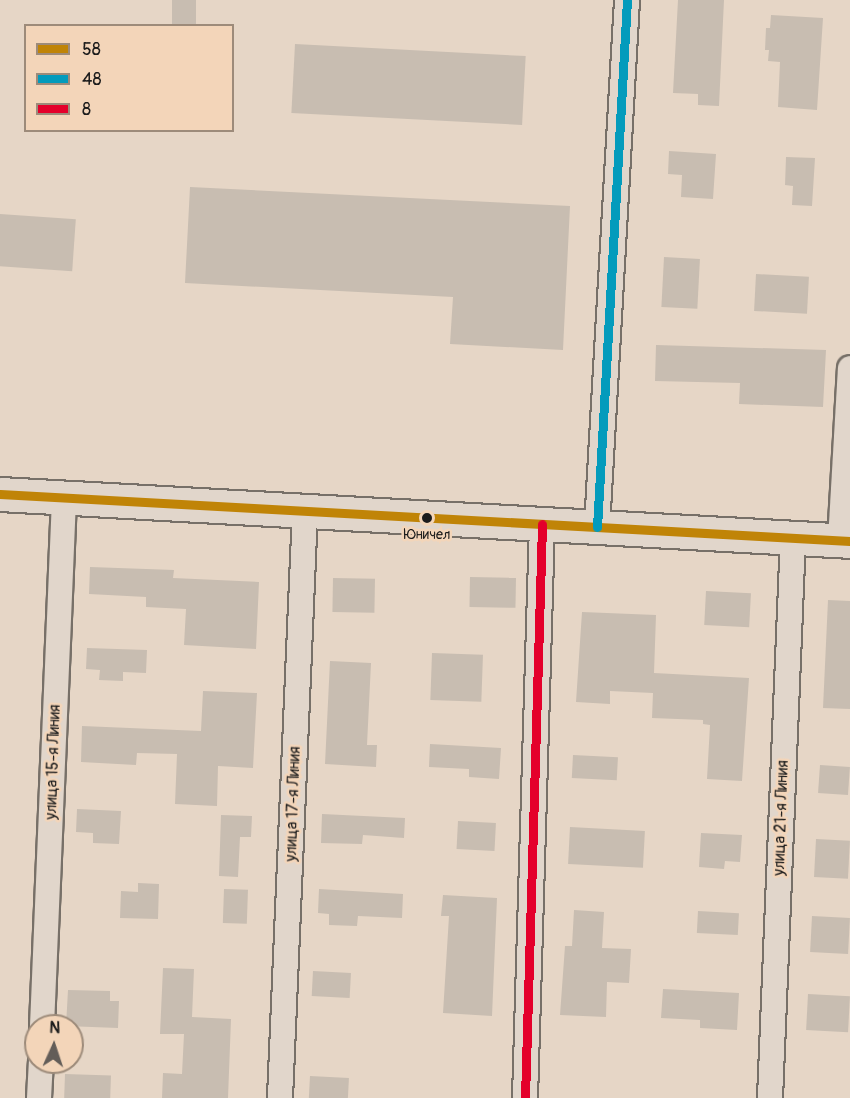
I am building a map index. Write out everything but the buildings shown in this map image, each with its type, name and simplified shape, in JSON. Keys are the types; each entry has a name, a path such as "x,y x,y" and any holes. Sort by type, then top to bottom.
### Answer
{"main road":[{"path":"0,494 845,541"}],"street":[{"path":"597,527 627,0"},
{"path":"845,541 850,368"},
{"name":"улица 15-я Линия","path":"42,1014 64,498"},
{"name":"улица 17-я Линия","path":"280,1098 305,511"},
{"path":"525,1098 542,524"},
{"name":"улица 21-я Линия","path":"770,1098 793,538"},
{"path":"39,1098 40,1074"}],"transit line":[{"name":"48","path":"597,527 627,0"},
{"name":"58","path":"0,494 850,541"},
{"name":"8","path":"525,1098 542,524"}],"place":[{"name":"Юничел","path":"427,518"}]}
